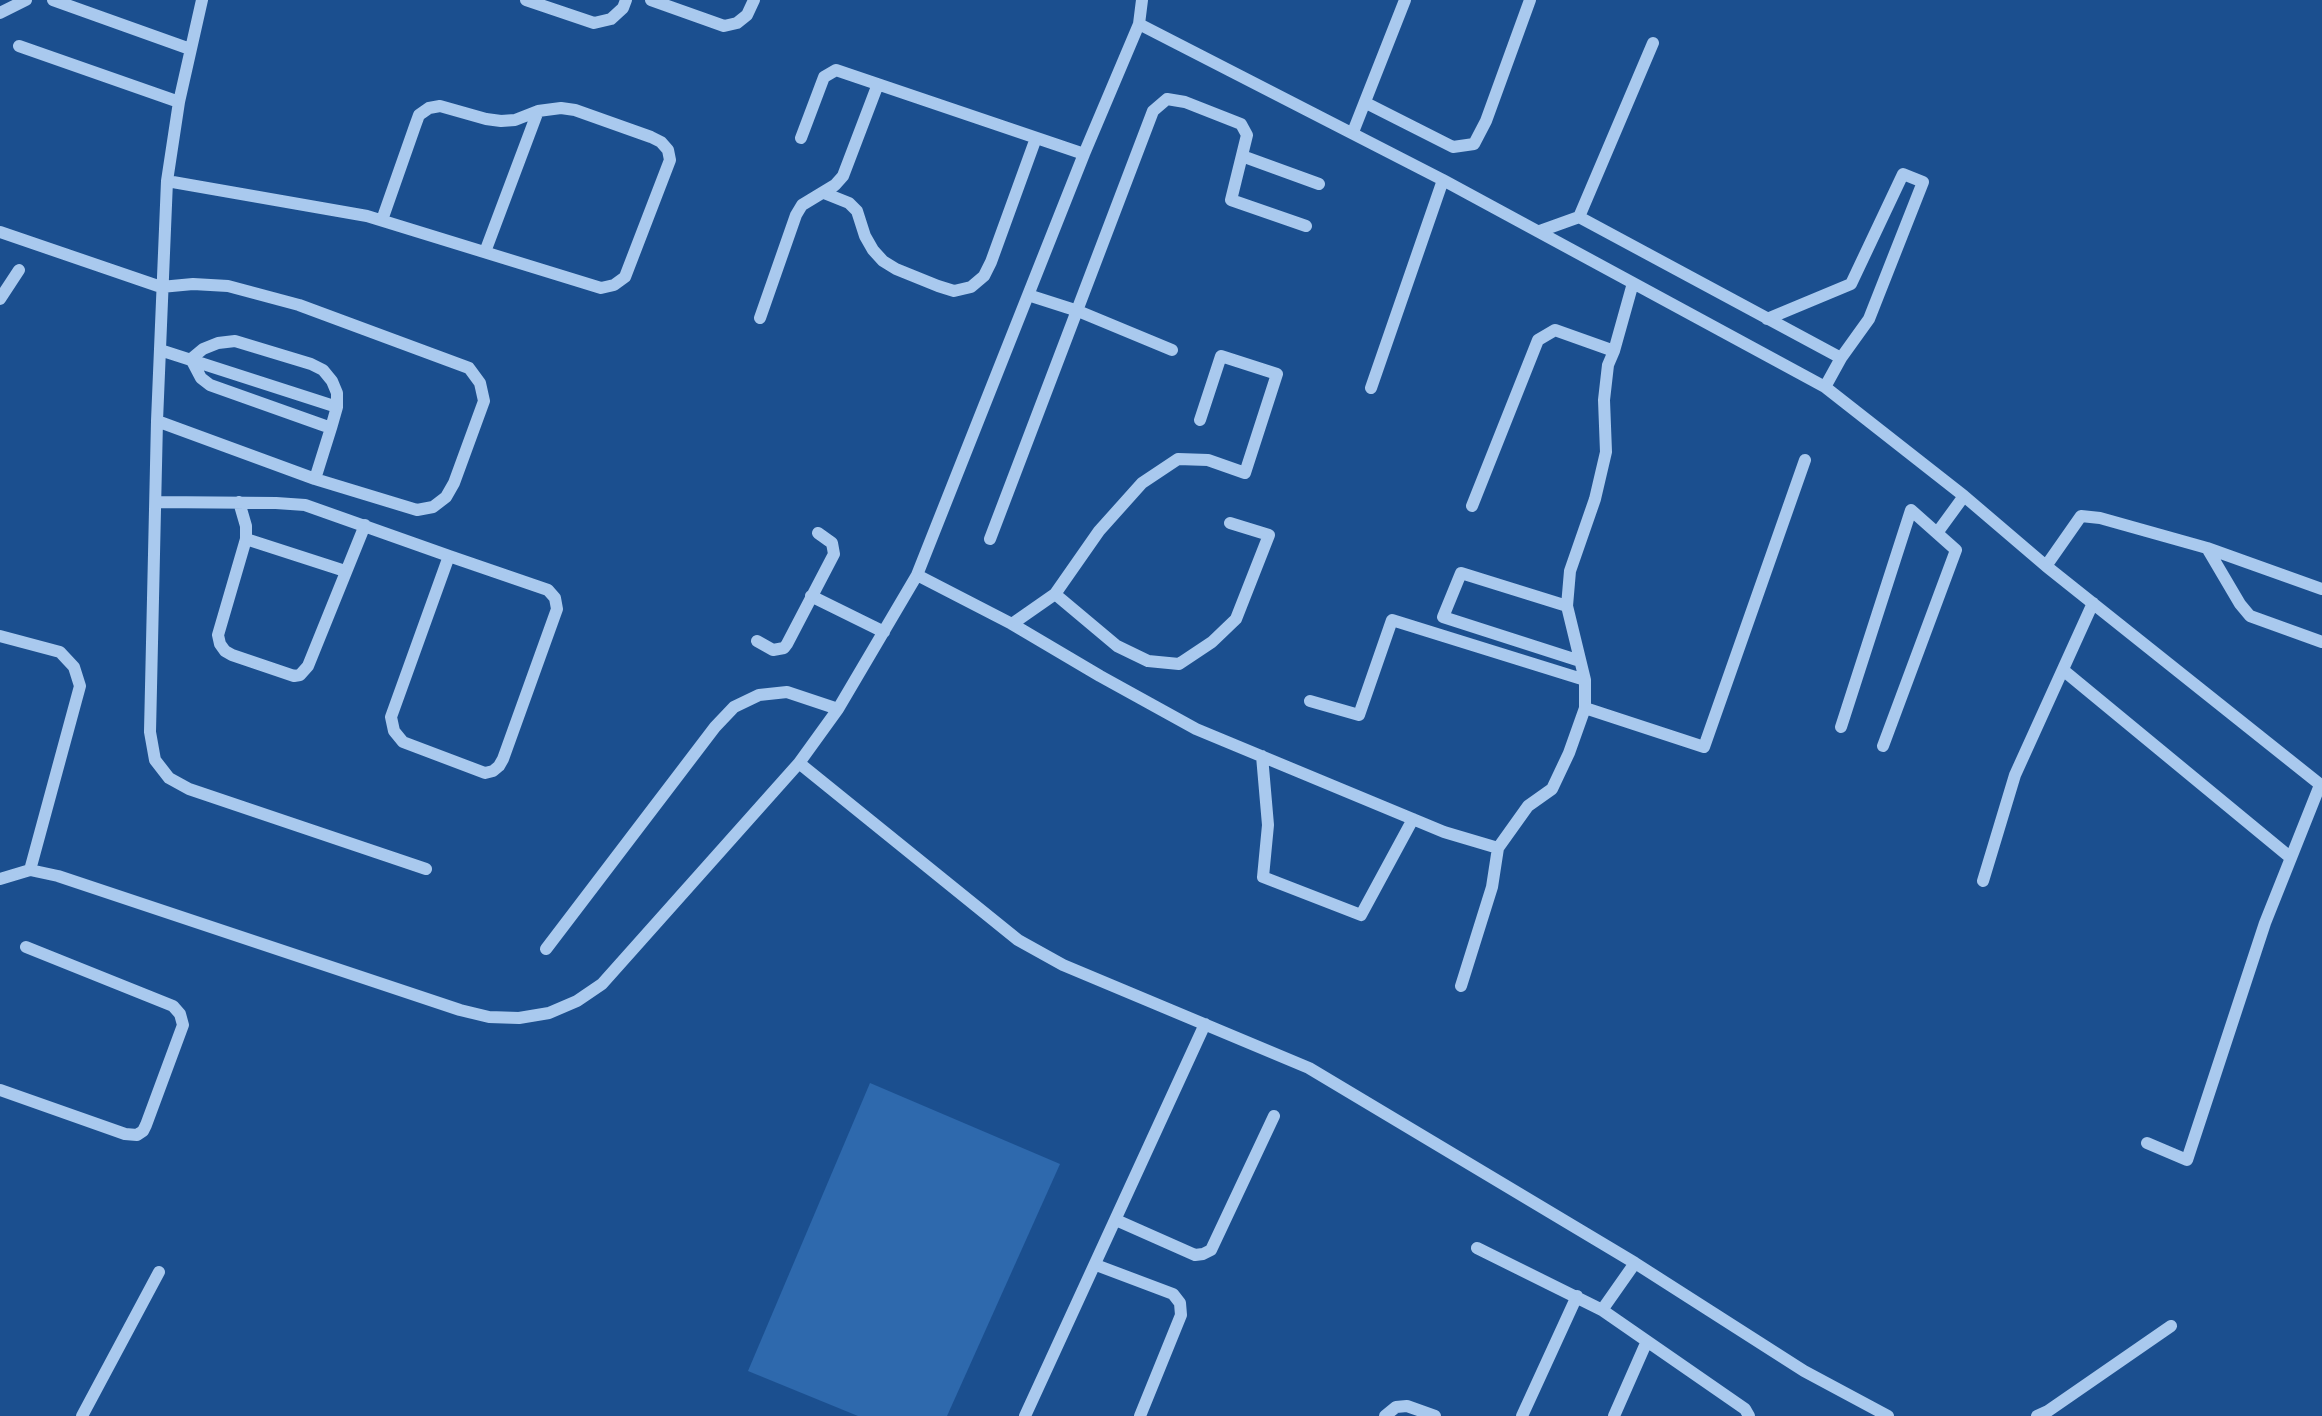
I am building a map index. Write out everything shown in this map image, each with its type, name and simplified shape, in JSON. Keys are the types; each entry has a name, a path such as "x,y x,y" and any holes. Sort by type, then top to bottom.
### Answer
{"lane":[{"path":"0,13 26,0"},
{"path":"53,0 190,49"},
{"path":"202,0 179,102 167,181 161,287 150,732 155,760 169,778 189,789 426,869"},
{"path":"526,0 594,23 611,19 623,8 626,0"},
{"path":"651,0 724,26 737,23 747,15 754,0"},
{"path":"0,879 30,870 58,876 460,1010 489,1017 519,1018 559,1009 603,984 799,763 838,709 917,575 1084,154 1139,24 1142,0"},
{"path":"1353,132 1405,0"},
{"path":"1366,103 1453,147 1474,144 1486,121 1531,0"},
{"path":"1139,24 1353,132 1825,387 1964,496 2046,566 2321,786 2265,923 2187,1160 2147,1143"},
{"path":"1578,218 1653,43"},
{"path":"19,46 179,102"},
{"path":"801,138 824,77 829,72 843,72 1084,154"},
{"path":"760,318 796,215 802,205 824,193 844,176 878,84"},
{"path":"989,539 1153,111 1167,99 1185,102 1241,124 1247,135 1231,200 1306,226"},
{"path":"167,181 382,220 601,288 614,285 625,277 670,160 668,150 661,142 575,110 561,108 538,111 514,120 501,121 440,106 429,108 419,115 382,220"},
{"path":"485,252 538,111"},
{"path":"824,193 849,203 857,211 869,243 883,261 946,289 954,291 971,287 984,276 991,261 1036,138"},
{"path":"1242,156 1319,184"},
{"path":"1767,318 1852,284 1903,174 1923,182 1869,319 1841,358 1825,387"},
{"path":"1371,388 1443,180"},
{"path":"1540,231 1578,218 1841,358"},
{"path":"0,232 161,287 216,285 263,294 299,305 469,368 480,383 484,401 454,483 446,497 433,506 417,510 315,479 157,421"},
{"path":"0,299 19,270"},
{"path":"1461,986 1492,887 1498,848 1528,806 1552,789 1569,753 1585,708 1585,680 1567,606 1570,571 1595,499 1606,452 1604,400 1608,365 1633,283"},
{"path":"1028,295 1078,311 1172,351"},
{"path":"1472,506 1538,340 1555,330 1614,351"},
{"path":"191,359 218,342 235,341 311,363 323,370 337,393 337,407 315,479"},
{"path":"160,350 337,407"},
{"path":"1012,624 1055,593 1107,522 1142,483 1178,459 1209,460 1245,473 1277,374 1221,356 1199,421"},
{"path":"191,359 201,378 210,385 331,428"},
{"path":"1585,708 1703,747 1805,460"},
{"path":"1937,533 1964,496"},
{"path":"156,502 305,505 548,590 555,598 556,609 503,759 493,771 485,773 403,742 394,731 391,717 449,556"},
{"path":"239,502 246,526 246,539 218,635 220,644 232,655 288,675 294,676 304,671 365,525"},
{"path":"1841,727 1911,510 1956,550 1883,746"},
{"path":"2046,566 2081,516 2100,518 2207,548 2322,589"},
{"path":"1055,593 1117,646 1148,661 1179,664 1212,642 1236,619 1269,535 1230,523"},
{"path":"757,641 773,650 784,648 834,554 832,543 818,533"},
{"path":"246,539 345,572"},
{"path":"2207,548 2250,616 2322,642"},
{"path":"1567,606 1461,573 1443,617 1580,661"},
{"path":"917,575 1012,624 1196,729 1444,832 1498,848"},
{"path":"811,596 884,632"},
{"path":"1983,881 2015,775 2093,603"},
{"path":"1310,701 1359,715 1392,620 1585,680"},
{"path":"0,636 60,652 74,667 80,686 30,870"},
{"path":"2063,670 2291,858"},
{"path":"546,949 715,727 734,707 759,695 787,692 838,709"},
{"path":"1262,756 1268,825 1264,877 1361,915 1413,819"},
{"path":"799,763 1018,940 1063,965 1309,1068 1634,1264 1804,1371 1888,1416"},
{"path":"0,1090 125,1134 138,1135 146,1125 183,1025 180,1014 173,1006 26,947"},
{"path":"1026,1416 1205,1024"},
{"path":"1116,1220 1195,1255 1211,1250 1274,1116"},
{"path":"1477,1248 1602,1310 1745,1409 1749,1416"},
{"path":"1602,1310 1634,1264"},
{"path":"1096,1265 1173,1294 1180,1303 1181,1314 1140,1416"},
{"path":"82,1416 159,1272"},
{"path":"1521,1416 1577,1296"},
{"path":"2045,1414 2171,1326"},
{"path":"1614,1416 1647,1340"},
{"path":"1385,1416 1396,1407 1407,1406 1435,1416"}],"shaded area":[{"path":"870,1083 1060,1164 947,1416 858,1416 748,1371"}]}
